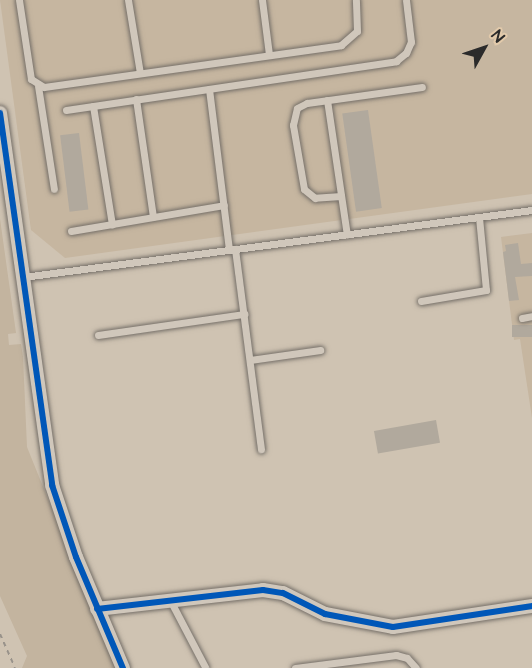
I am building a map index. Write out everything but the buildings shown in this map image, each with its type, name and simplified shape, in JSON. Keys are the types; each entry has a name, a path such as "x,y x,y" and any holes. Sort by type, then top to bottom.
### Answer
{"street":[{"path":"0,113 52,485 97,609 123,668"},
{"path":"97,609 273,591 325,614 382,627 532,606"}],"lane":[{"path":"20,0 30,75 38,86 54,189"},
{"path":"128,0 140,73"},
{"path":"262,0 269,55"},
{"path":"38,86 346,43 359,25 356,0"},
{"path":"66,110 396,61 406,53 411,42 406,0"},
{"path":"341,196 315,198 306,193 293,125 294,113 302,105 422,87"},
{"path":"209,89 224,205 250,360 261,449"},
{"path":"136,99 153,217"},
{"path":"327,100 347,235"},
{"path":"93,106 112,224"},
{"path":"71,231 224,205"},
{"path":"22,277 532,210"},
{"path":"422,301 486,290 479,217"},
{"path":"98,335 243,314"},
{"path":"522,318 532,316"},
{"path":"250,360 320,350"},
{"path":"170,600 208,668"},
{"path":"295,668 396,655 407,658 416,668"}],"path":[{"path":"0,634 15,668"}],"shaded area":[{"path":"0,0 532,0 532,194 65,258 31,230"},
{"path":"0,219 16,333 8,334 9,345 21,344 23,357 27,447 116,668 22,668 27,656 0,596"},
{"path":"532,233 532,418 520,339 514,340 501,237"}],"cycle path":[{"path":"0,113 52,485 76,557 123,668"},
{"path":"97,609 263,590 283,593 325,614 393,627 532,606"}]}
